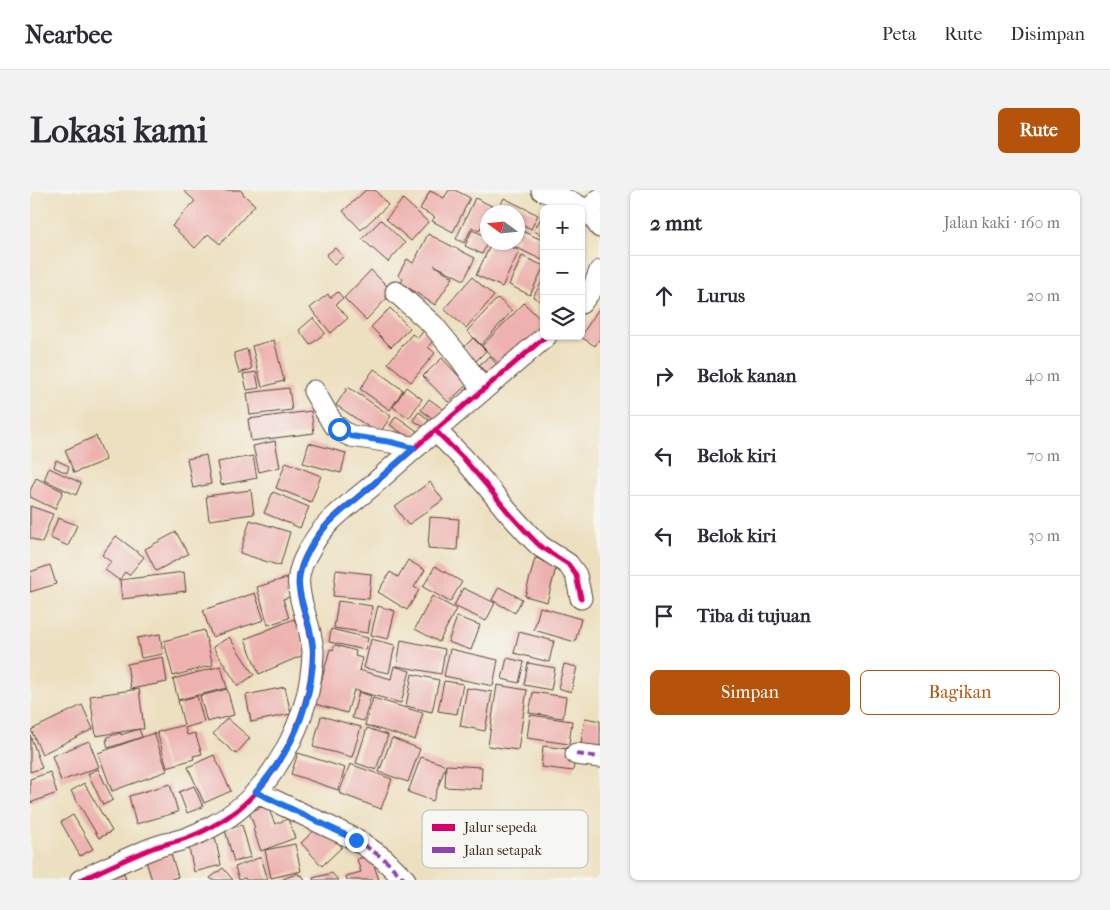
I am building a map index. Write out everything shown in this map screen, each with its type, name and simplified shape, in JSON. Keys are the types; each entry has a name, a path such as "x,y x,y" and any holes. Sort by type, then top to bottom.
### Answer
{"street":[{"path":"542,190 596,212"},
{"path":"585,298 594,286 600,271"},
{"path":"396,292 433,325 483,390"},
{"path":"81,880 126,859 212,827 228,817 256,792 285,752 295,734 305,706 312,675 314,649 299,587 299,578 306,556 319,533 334,516 541,340"},
{"path":"314,390 333,424 345,433 351,436 391,442 414,448"},
{"path":"435,430 476,473 530,536 540,546 568,564 576,575 581,598"},
{"path":"576,754 600,757"},
{"path":"256,792 356,840 384,860 405,880"}],"building":[{"path":"183,190 240,190 255,205 220,244 208,234 195,248 172,226 195,201"},
{"path":"366,190 375,190 388,205 361,230 343,211"},
{"path":"449,190 455,190 470,198 453,232 432,221 435,217 420,209 430,191 444,198"},
{"path":"475,198 490,205 480,205 479,231 472,227 464,243 456,239"},
{"path":"504,198 518,205 500,205"},
{"path":"403,199 428,222 411,241 386,219"},
{"path":"525,208 538,215 531,229 525,226"},
{"path":"381,220 405,243 388,262 362,239"},
{"path":"540,220 540,234 534,231"},
{"path":"472,230 480,234 480,250 484,250 482,254 465,246"},
{"path":"525,232 540,239 540,259 521,250 525,250"},
{"path":"428,234 475,258 464,280 434,265 453,277 435,305 401,283 403,279 398,275 407,259 413,263"},
{"path":"335,248 343,257 334,265 326,255"},
{"path":"488,250 519,251 502,287 476,275"},
{"path":"522,256 540,264 540,274 530,295 509,285"},
{"path":"371,270 393,292 366,320 344,298"},
{"path":"472,277 494,296 466,328 444,309"},
{"path":"540,285 540,301 533,297"},
{"path":"338,292 343,298 336,304 348,318 331,333 310,308 328,294 330,298"},
{"path":"498,298 512,311 481,345 467,331"},
{"path":"524,303 540,319 540,332 503,368 482,346"},
{"path":"600,307 600,338 595,346 585,340 585,330"},
{"path":"390,308 410,328 391,347 371,327"},
{"path":"313,318 325,333 310,345 299,330"},
{"path":"425,329 436,337 428,347 435,353 411,382 388,363 412,334 418,338"},
{"path":"473,338 486,351 476,361 463,348"},
{"path":"274,340 284,381 262,387 252,346"},
{"path":"247,349 252,369 239,373 234,353"},
{"path":"490,356 500,369 489,377 479,365"},
{"path":"442,358 467,385 448,402 423,376"},
{"path":"374,369 403,390 390,410 360,389"},
{"path":"256,372 259,388 247,390 243,374"},
{"path":"348,387 391,416 379,434 336,405"},
{"path":"406,387 422,399 409,418 393,407"},
{"path":"289,388 292,410 250,415 247,393"},
{"path":"429,399 443,409 435,420 421,410"},
{"path":"311,411 314,433 251,441 248,419"},
{"path":"419,412 429,420 424,427 413,420"},
{"path":"396,416 417,431 411,439 390,425"},
{"path":"96,436 106,460 74,473 65,450"},
{"path":"275,441 280,467 259,472 253,446"},
{"path":"309,443 346,453 341,473 303,463"},
{"path":"206,455 211,484 193,488 187,459"},
{"path":"253,456 257,478 221,485 217,462"},
{"path":"56,460 69,466 67,473 54,467"},
{"path":"286,462 321,476 311,502 276,488"},
{"path":"49,468 81,483 76,495 44,480"},
{"path":"36,478 63,491 55,509 30,497 30,491"},
{"path":"430,482 443,500 408,525 395,507"},
{"path":"251,490 254,514 209,520 206,496"},
{"path":"273,492 309,507 300,528 264,513"},
{"path":"30,506 53,514 42,543 30,538"},
{"path":"430,517 459,519 457,550 428,548"},
{"path":"58,518 77,525 68,546 50,538"},
{"path":"250,520 290,532 280,566 240,553"},
{"path":"176,532 188,554 156,571 145,549"},
{"path":"116,536 144,557 129,575 125,572 119,580 105,570 111,562 102,555"},
{"path":"535,558 557,564 547,602 525,596"},
{"path":"408,560 425,570 414,587 419,590 407,610 378,592 390,572 398,577"},
{"path":"50,565 56,584 30,592 30,572"},
{"path":"435,566 462,582 450,602 423,587"},
{"path":"336,570 371,574 369,599 333,596"},
{"path":"184,572 186,591 122,599 120,580"},
{"path":"290,577 296,595 283,599 289,618 268,625 257,587"},
{"path":"499,587 522,599 515,613 492,600"},
{"path":"463,588 495,603 486,621 454,606"},
{"path":"255,593 264,620 212,637 203,610"},
{"path":"432,596 456,609 439,642 415,629"},
{"path":"338,601 372,606 368,633 334,628"},
{"path":"378,606 395,611 388,639 371,635"},
{"path":"540,607 581,619 575,642 534,630"},
{"path":"457,617 480,625 471,650 448,642"},
{"path":"294,619 308,653 259,674 245,639"},
{"path":"331,629 368,638 365,650 329,642"},
{"path":"204,630 213,665 173,676 164,641"},
{"path":"519,632 554,641 549,662 514,653"},
{"path":"160,634 163,654 141,658 137,638"},
{"path":"229,637 254,675 238,686 213,647"},
{"path":"371,639 395,645 389,673 364,668"},
{"path":"401,640 445,649 441,674 397,666"},
{"path":"335,645 356,651 355,656 362,658 359,670 391,679 394,666 410,671 401,703 354,690 347,713 315,704 330,649 333,650"},
{"path":"450,649 498,660 493,686 444,676"},
{"path":"163,657 167,682 131,689 127,664"},
{"path":"507,658 524,662 519,683 502,679"},
{"path":"528,663 555,668 551,690 524,685"},
{"path":"564,664 577,667 571,692 558,688"},
{"path":"221,666 227,688 178,700 173,679"},
{"path":"412,674 439,680 432,712 406,706"},
{"path":"444,681 463,684 457,714 438,711"},
{"path":"497,685 527,690 518,750 488,746"},
{"path":"285,687 291,714 251,722 246,695"},
{"path":"467,688 492,692 485,731 460,726"},
{"path":"139,689 144,729 96,736 90,696"},
{"path":"227,689 234,715 207,722 200,696"},
{"path":"359,692 371,696 364,721 352,718"},
{"path":"533,692 566,697 563,718 529,713"},
{"path":"197,696 204,722 185,728 187,735 195,733 202,754 193,756 194,759 167,767 157,732 184,725 178,701"},
{"path":"373,698 423,713 415,740 365,725"},
{"path":"82,705 93,729 42,754 31,730"},
{"path":"530,715 572,721 569,744 527,738"},
{"path":"321,716 361,727 352,757 313,747"},
{"path":"227,718 250,738 236,754 213,734"},
{"path":"585,718 600,721 600,753 580,749"},
{"path":"367,728 388,735 376,770 356,763"},
{"path":"139,729 142,737 108,748 107,737"},
{"path":"154,733 167,771 112,791 98,753"},
{"path":"30,735 42,768 30,772"},
{"path":"392,738 420,749 408,782 379,772"},
{"path":"89,741 99,767 61,781 52,756"},
{"path":"543,746 576,750 573,771 541,767"},
{"path":"298,753 345,768 338,790 291,774"},
{"path":"214,755 231,791 204,803 188,767"},
{"path":"421,757 446,765 433,801 408,792"},
{"path":"350,764 392,779 381,809 339,793"},
{"path":"446,765 482,767 481,789 445,787"},
{"path":"98,769 113,800 103,805 88,774"},
{"path":"50,772 57,793 30,803 30,779"},
{"path":"84,783 112,831 99,838 71,791"},
{"path":"170,784 178,812 136,824 129,796"},
{"path":"194,786 203,807 187,813 179,792"},
{"path":"267,805 275,824 288,819 295,838 261,851 249,812"},
{"path":"73,815 93,849 80,856 61,822"},
{"path":"321,824 342,847 322,866 301,843"},
{"path":"242,825 251,857 234,862 225,830"},
{"path":"215,837 221,865 194,872 188,843"},
{"path":"295,844 301,871 271,878 265,850"},
{"path":"169,847 178,877 169,880 152,880 144,855"},
{"path":"371,856 379,880 347,880 346,876 361,872 357,859"},
{"path":"261,857 268,880 246,880 245,878 239,880 235,867"},
{"path":"223,868 233,880 212,880 210,878"},
{"path":"124,873 126,880 105,880"},
{"path":"298,873 305,880 281,880"},
{"path":"332,873 338,880 313,880 313,878"}],"marked path":[{"path":"576,754 600,757"},
{"path":"256,792 357,840 384,859 405,880"}],"cycle path":[{"path":"81,880 153,848 183,839 211,827 233,813 270,776 296,729 311,677 313,650 299,582 300,572 308,551 331,520 541,340"},
{"path":"435,430 464,459 530,536 540,546 568,564 576,575 581,598"}],"route":[{"path":"339,429 351,436 391,442 414,448 334,516 319,533 306,556 299,578 299,587 314,649 312,675 305,706 295,734 270,775 256,792 356,840"}]}
